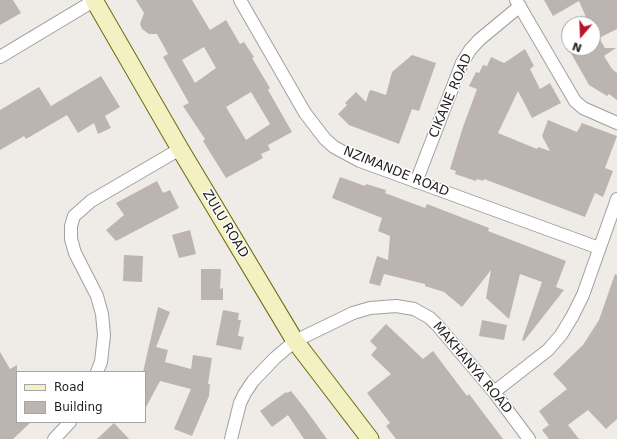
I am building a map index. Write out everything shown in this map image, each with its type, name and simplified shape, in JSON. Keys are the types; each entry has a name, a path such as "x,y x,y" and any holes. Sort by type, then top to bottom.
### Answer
{"street":[{"path":"0,57 95,0"},
{"name":"ZULU ROAD","path":"95,0 180,150 295,341 370,439"},
{"name":"NZIMANDE ROAD","path":"240,0 305,113 325,139 345,153 416,182 599,248"},
{"name":"CIKANE ROAD","path":"416,182 454,80 466,57 479,40 518,3"},
{"path":"518,3 575,101 583,108 617,123"},
{"path":"97,371 104,335 102,314 97,296 75,253 71,239 70,226 74,216 90,201 180,150"},
{"path":"494,392 548,350 561,335 583,295 617,199"},
{"name":"MAKHANYA ROAD","path":"231,439 240,403 245,393 259,375 295,341 353,313 370,308 396,306 414,309 430,318 494,392 529,439"},
{"path":"54,439 69,423"}],"building":[{"path":"0,0 13,0 21,13 0,25"},
{"path":"136,0 192,0 210,30 226,20 240,44 244,42 254,57 252,58 270,88 268,90 292,132 268,145 270,150 261,154 263,158 226,178 203,141 205,139 183,106 189,103 163,57 168,54 157,34 149,34 142,29 140,24 144,13","holes":["204,47 216,68 195,83 182,60","251,92 270,124 246,140 226,107"]},
{"path":"544,0 617,0 617,29 601,37 601,16 586,16 579,1 553,16"},
{"path":"601,41 605,48 616,48 604,56 612,69 617,73 617,100 609,94 607,96 589,85 573,56 601,56"},
{"path":"525,49 534,66 530,69 540,89 550,83 561,103 532,118 518,91 498,133 537,149 538,147 550,151 542,136 548,120 577,132 582,123 617,136 605,168 613,171 603,197 595,193 585,217 484,179 483,181 477,179 476,181 455,174 456,171 450,169 477,89 469,86 476,72 479,73 483,65 487,66 491,57 504,63"},
{"path":"412,55 436,63 419,111 412,109 399,144 349,125 338,114 347,105 345,103 356,92 366,102 371,90 386,95 392,72"},
{"path":"101,76 120,107 105,116 111,128 98,134 94,123 78,133 67,115 26,139 24,136 0,150 0,110 39,87 51,106"},
{"path":"340,177 365,186 366,184 386,190 385,193 425,208 427,204 489,228 488,231 566,261 556,287 564,290 524,341 522,340 542,282 520,274 509,319 486,298 491,270 462,307 444,292 425,286 425,284 384,274 380,286 369,283 377,256 388,260 390,236 378,231 382,218 332,198"},
{"path":"157,181 163,193 170,190 179,208 116,241 106,230 124,215 116,203"},
{"path":"190,230 196,254 179,258 172,235"},
{"path":"124,255 143,256 142,282 123,281"},
{"path":"201,269 221,269 220,289 223,288 223,300 201,300"},
{"path":"615,274 617,275 617,419 606,429 588,410 568,425 579,439 549,439 542,430 549,425 539,411 567,389 553,374 583,345 599,320"},
{"path":"158,307 170,312 156,347 168,350 165,362 191,369 193,355 212,358 208,384 210,384 209,396 192,436 174,429 191,389 160,381 146,407 146,371 143,371"},
{"path":"223,310 239,313 238,320 241,320 238,336 244,337 241,350 216,345"},
{"path":"482,320 507,325 504,340 479,336"},
{"path":"386,324 423,359 433,351 467,396 469,394 503,439 396,439 386,426 390,423 367,393 391,374 371,355 377,348 370,341"},
{"path":"0,352 10,369 17,365 16,423 30,423 13,439 0,439"},
{"path":"291,391 327,439 304,439 288,415 272,427 260,411 286,392"},
{"path":"114,423 129,439 97,439"}]}
